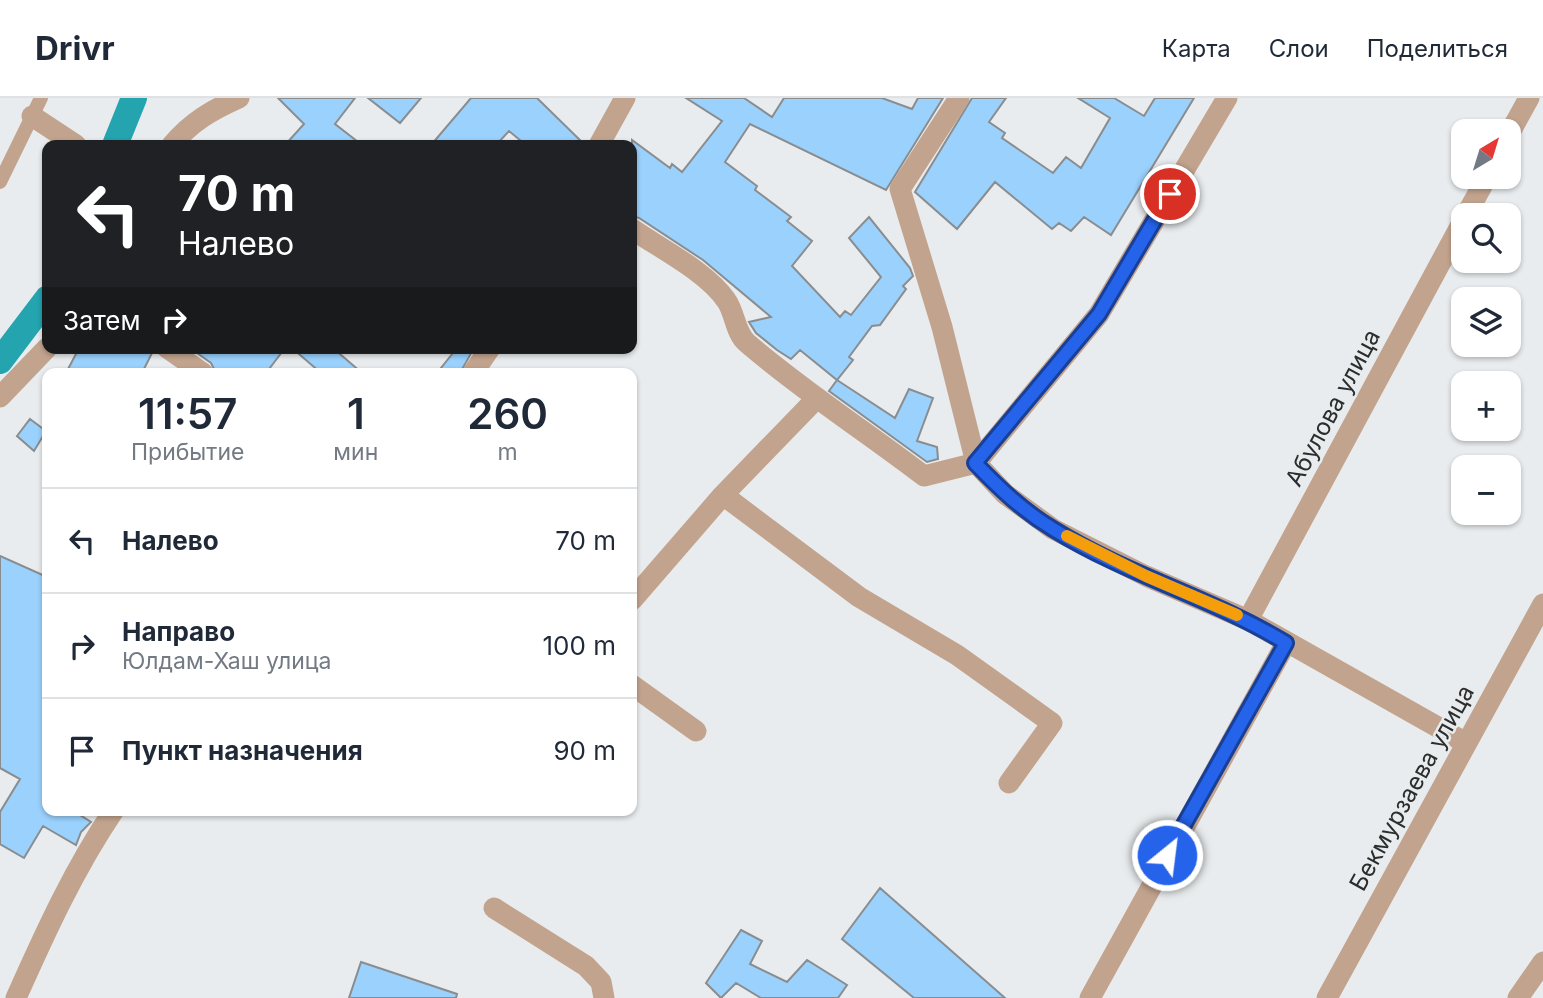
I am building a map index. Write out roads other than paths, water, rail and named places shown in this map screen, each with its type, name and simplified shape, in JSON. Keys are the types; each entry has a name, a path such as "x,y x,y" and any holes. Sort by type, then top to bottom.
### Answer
{"street":[{"path":"177,140 213,109 239,98"},
{"path":"602,140 625,98"},
{"path":"959,98 900,189 942,327 975,463 1005,494 1053,530 1146,576 1248,620 1466,743"},
{"path":"637,232 713,284 727,301 743,340 816,399 865,431 924,476 975,463 1099,314 1227,98"},
{"path":"1517,119 1529,98"},
{"path":"36,107 71,140"},
{"name":"Абулова улица","path":"1248,620 1451,243"},
{"path":"0,397 42,353"},
{"path":"176,354 196,368"},
{"path":"637,594 723,495 816,399"},
{"path":"723,495 859,597 957,655 1052,723 1009,783"},
{"name":"Бекмурзаева улица","path":"1327,998 1543,604"},
{"path":"1090,998 1286,643"},
{"path":"637,689 696,731"},
{"path":"16,998 58,906 110,816"},
{"path":"494,908 586,966 601,982 604,998"},
{"path":"1518,998 1543,962"}],"lane":[{"path":"0,182 36,107"}],"waterway":[{"path":"117,140 134,98"},
{"path":"0,361 42,306"}]}
